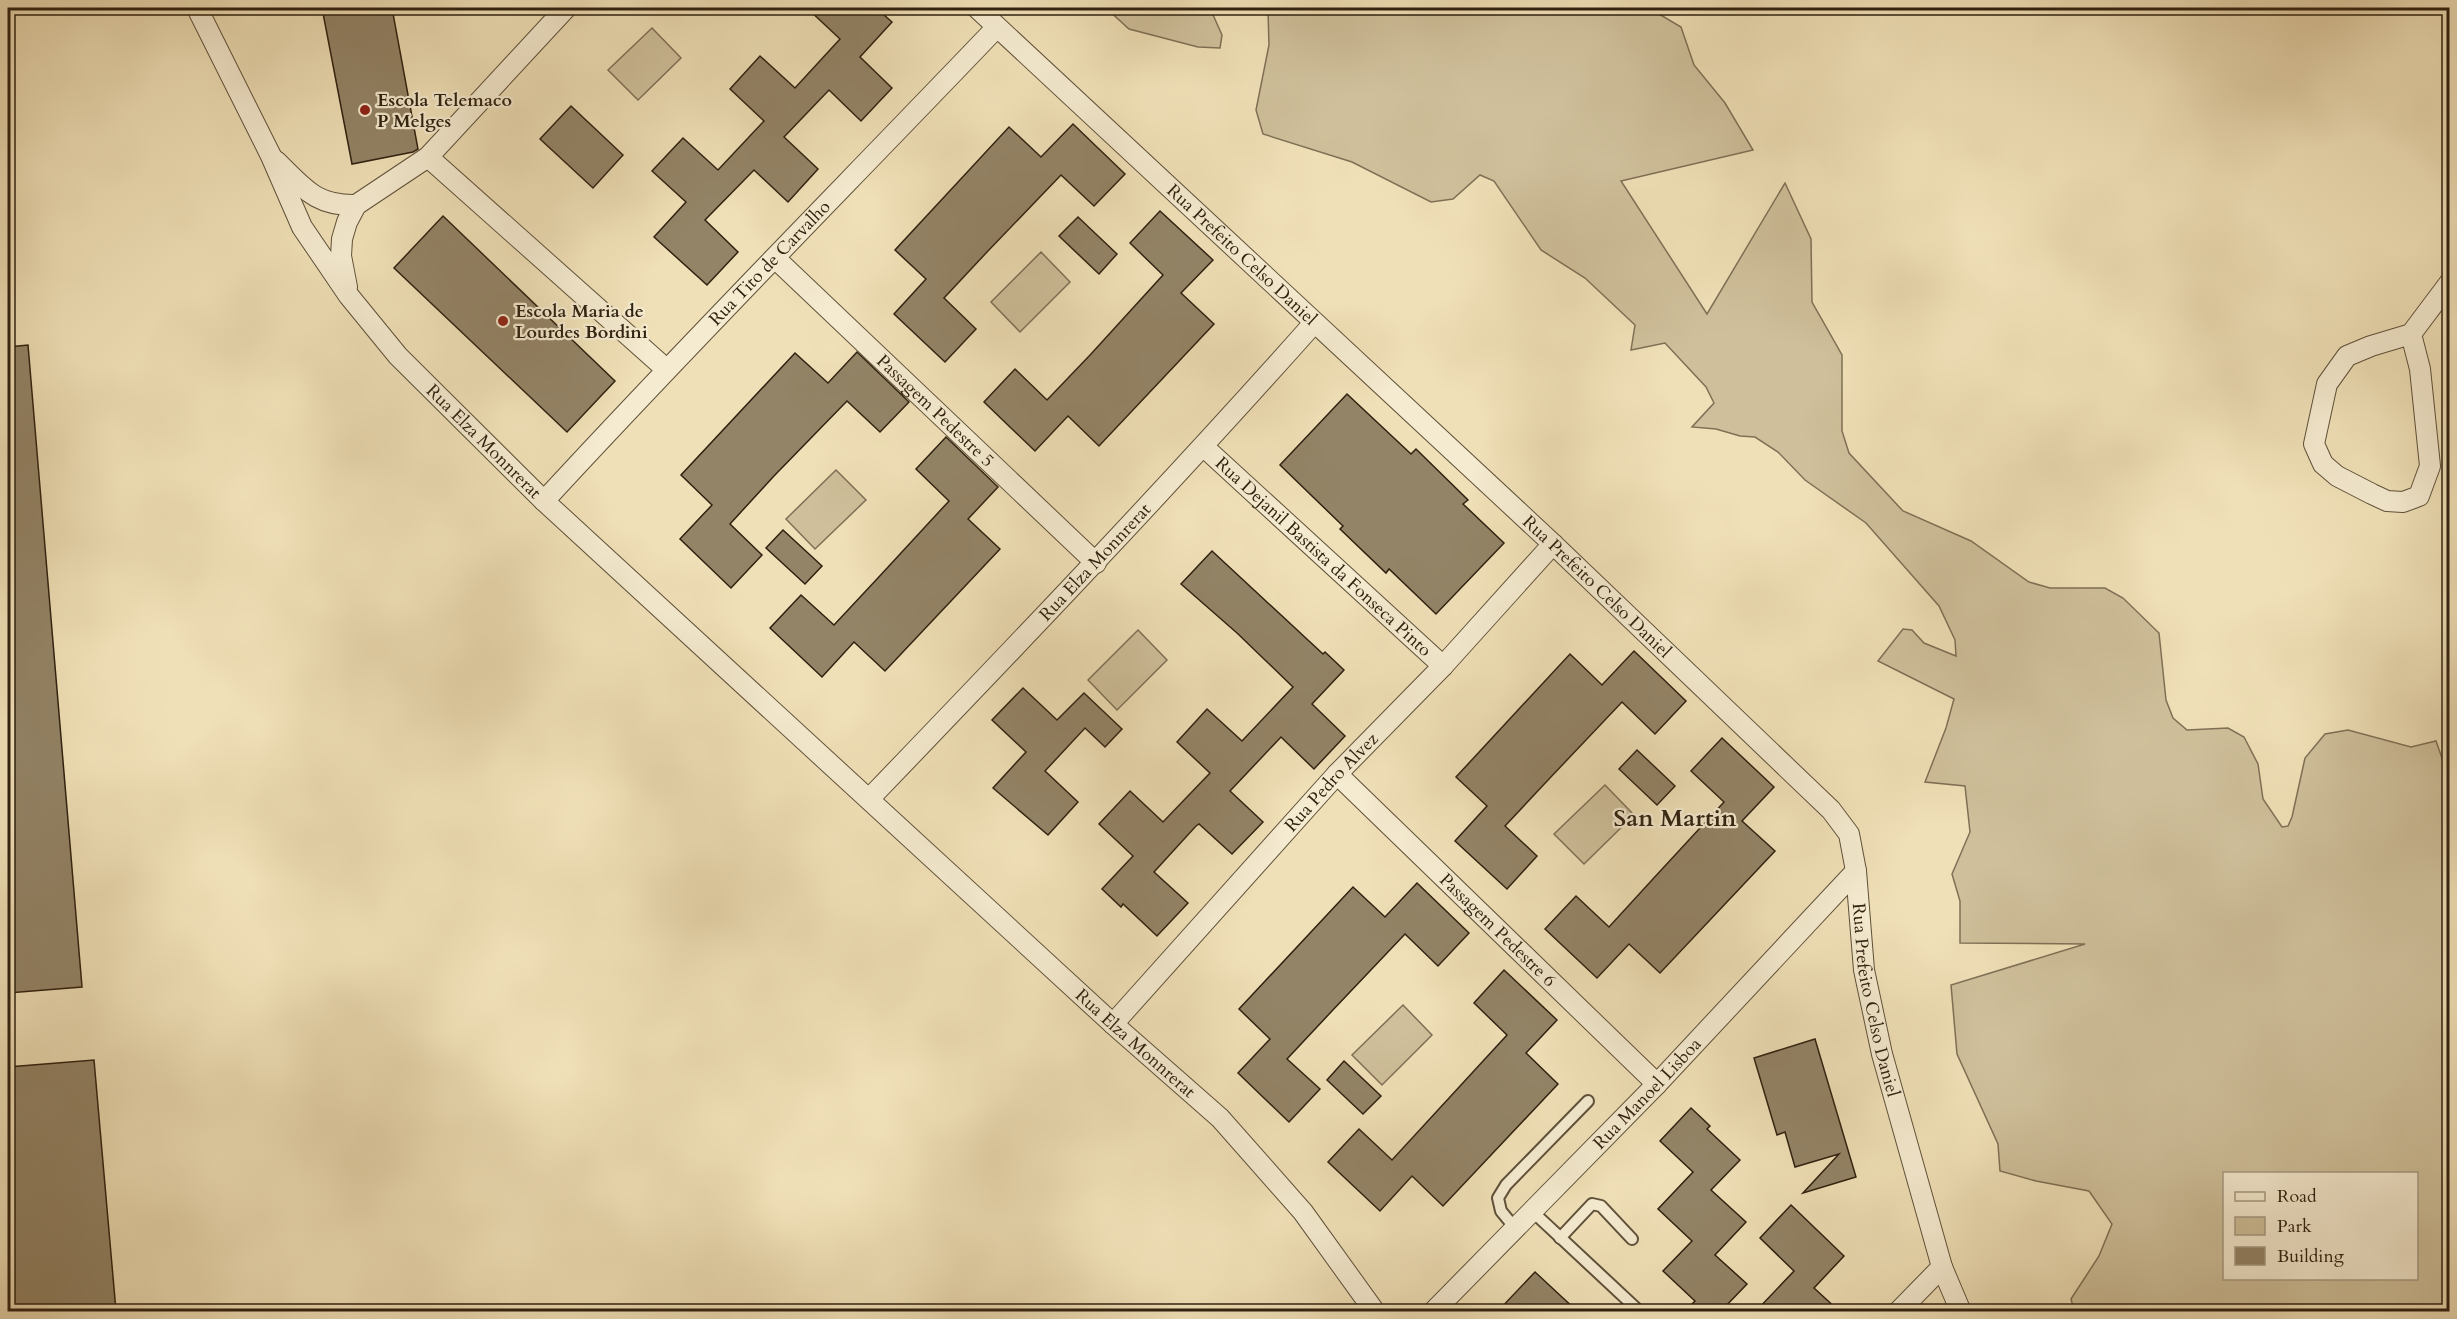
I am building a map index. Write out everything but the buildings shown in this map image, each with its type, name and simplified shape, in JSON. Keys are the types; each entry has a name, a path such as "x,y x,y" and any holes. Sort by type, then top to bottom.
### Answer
{"street":[{"name":"Rua Elza Monnrerat","path":"197,8 271,156 303,227 349,296 398,356 544,501 870,798 1113,1024 1220,1118 1303,1212 1375,1311"},
{"path":"349,296 341,256 347,222 356,205 428,157 566,8"},
{"name":"Rua Prefeito Celso Daniel","path":"977,8 1553,544 1831,810 1849,834 1856,870 1864,970 1876,1024 1942,1267 1961,1311"},
{"name":"Rua Tito de Carvalho","path":"544,501 666,369 776,259 997,27"},
{"path":"271,156 307,191 324,202 336,206 356,205"},
{"path":"428,157 666,369"},
{"name":"Passagem Pedestre 5","path":"776,259 1096,563"},
{"path":"2411,334 2421,369 2430,466 2419,496 2403,502 2387,501 2337,476 2323,464 2314,444 2327,384 2347,356 2411,334 2450,282"},
{"name":"Rua Elza Monnrerat","path":"870,798 1096,563 1204,447 1314,322"},
{"name":"Rua Dejanil Bastista da Fonseca Pinto","path":"1204,447 1443,666"},
{"name":"Rua Pedro Alvez","path":"1113,1024 1337,774 1443,666 1553,544"},
{"name":"Passagem Pedestre 6","path":"1337,774 1656,1084"},
{"name":"Rua Manoel Lisboa","path":"1433,1311 1656,1084 1856,870"},
{"path":"1898,1311 1942,1267"}],"lane":[{"path":"1515,1228 1501,1211 1498,1198 1506,1185 1588,1101"},
{"path":"1560,1238 1592,1204 1601,1206 1632,1239"},
{"path":"1532,1211 1638,1310"}],"green space":[{"path":"1106,8 1210,8 1222,35 1220,48 1198,47 1129,29"},
{"path":"1266,8 1649,8 1681,27 1694,65 1725,103 1753,150 1621,181 1707,314 1785,183 1811,239 1812,302 1842,355 1842,431 1849,453 1903,511 1971,541 2029,582 2050,588 2105,588 2123,598 2159,633 2166,700 2173,718 2187,730 2228,728 2244,737 2258,764 2263,799 2282,827 2288,826 2292,817 2305,758 2325,734 2348,730 2411,747 2436,741 2450,781 2449,1311 2074,1311 2071,1299 2099,1256 2112,1224 2089,1191 2036,1181 2000,1171 1998,1144 1957,1054 1951,985 2085,944 1960,943 1960,901 1952,874 1970,832 1965,786 1925,782 1946,728 1954,699 1878,661 1903,629 1912,630 1924,643 1956,656 1955,640 1939,606 1866,523 1805,480 1778,452 1755,437 1692,427 1714,403 1706,387 1665,343 1631,350 1635,325 1585,278 1541,250 1494,181 1480,175 1453,199 1431,202 1352,162 1263,134 1256,110 1269,45"},
{"path":"652,28 681,58 638,100 608,70"},
{"path":"1041,252 1070,282 1020,332 991,302"},
{"path":"836,470 866,500 815,549 786,519"},
{"path":"1138,630 1167,660 1117,710 1088,680"},
{"path":"1605,785 1634,815 1584,864 1554,834"},
{"path":"1403,1005 1432,1035 1382,1085 1352,1055"}],"place":[{"name":"Escola Telemaco P Melges","path":"365,110"},
{"name":"Escola Maria de Lourdes Bordini","path":"503,321"}],"district":[{"name":"San Martin","path":"1675,818"}]}
